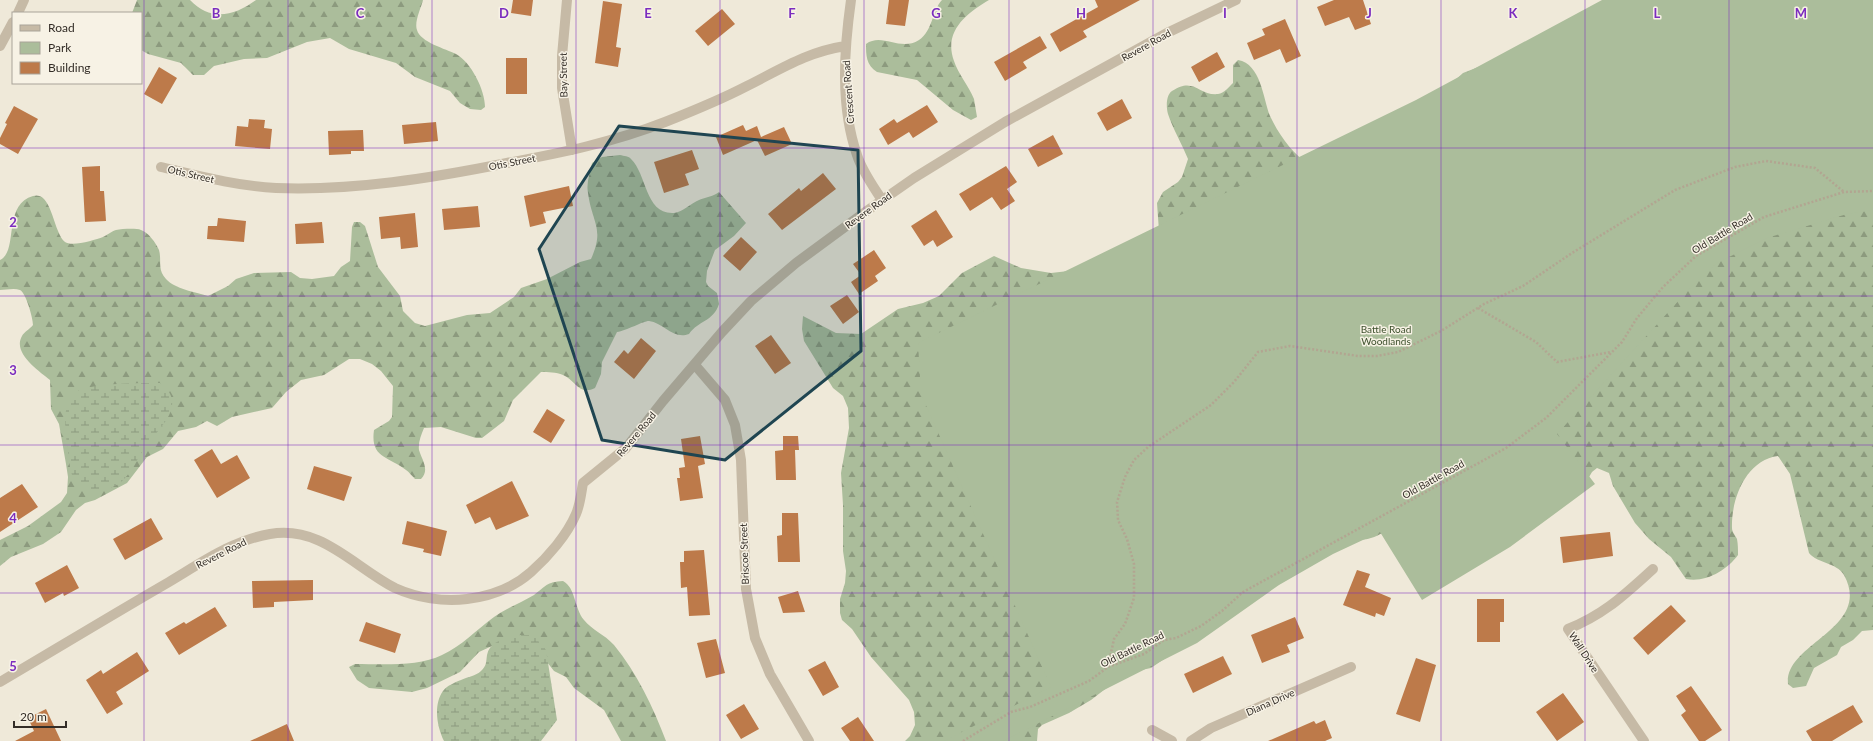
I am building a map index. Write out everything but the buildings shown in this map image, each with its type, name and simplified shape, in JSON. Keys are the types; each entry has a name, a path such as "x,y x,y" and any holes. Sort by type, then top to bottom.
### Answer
{"street":[{"path":"18,12 24,0"},
{"name":"Bay Street","path":"567,0 562,56 562,88 572,150"},
{"name":"Crescent Road","path":"851,0 846,46 848,116 853,144 860,164 882,200"},
{"name":"Revere Road","path":"0,682 201,563 242,542 272,533 300,534 326,543 387,583 407,593 449,600 472,599 499,592 529,574 549,554 576,516 583,484 626,448 663,401 732,322 769,284 914,178 1005,122 1169,32 1236,0"},
{"path":"0,46 12,24"},
{"name":"Otis Street","path":"161,167 213,180 244,185 312,188 374,184 466,171 572,150 624,136 720,100 810,54 846,46"},
{"name":"Briscoe Street","path":"695,365 725,400 735,425 741,460 746,590 755,638 770,674 809,741"},
{"name":"Wall Drive","path":"1644,741 1568,629 1587,622 1608,610 1653,569"},
{"name":"Diana Drive","path":"1191,741 1211,728 1351,667"},
{"path":"1152,730 1172,741"}],"path":[{"path":"1108,667 1114,639 1125,624 1134,598 1134,564 1127,539 1118,520 1117,502 1125,477 1134,460 1148,447 1211,405 1234,382 1258,352 1290,346 1358,356 1377,356 1398,352 1441,331 1478,308 1523,286 1578,248 1676,190 1735,167 1766,161 1816,168 1844,192"},
{"name":"Old Battle Road","path":"963,741 1011,712 1030,707 1089,682 1108,667 1144,654 1164,640 1176,638 1201,626 1222,611 1243,592 1506,448 1546,418 1622,342 1637,318 1663,287 1696,256 1764,217 1844,192 1873,191"},
{"path":"1478,308 1536,342 1557,362 1611,352"}],"highlighted area":[{"path":"619,126 858,150 861,351 725,460 602,440 539,249"}],"green space":[{"path":"137,0 190,0 206,12 223,14 239,10 256,0 423,0 416,23 419,34 428,42 456,54 467,63 480,85 485,107 481,110 470,109 460,103 450,91 415,77 396,63 349,49 330,38 307,42 267,58 244,59 214,66 204,75 193,75 181,63 148,54 142,51 142,12 132,12"},
{"path":"942,0 989,0 965,17 954,32 952,41 951,50 954,61 974,99 977,117 971,120 953,110 917,80 877,72 867,60 866,44 872,41 878,40 905,44 912,43 924,36 930,26 936,9"},
{"name":"Battle Road Woodlands","path":"1602,0 1873,0 1873,210 1847,214 1767,238 1717,263 1692,286 1557,434 1595,484 1510,547 1422,600 1380,532 1333,554 1279,585 1197,643 1003,741 944,741 1051,687 921,394 918,343 1416,100"},
{"name":"Battle Road Woodlands","path":"1873,0 1873,630 1862,631 1853,640 1841,647 1837,655 1814,668 1806,686 1793,688 1788,684 1790,670 1799,657 1838,622 1847,609 1850,594 1844,575 1841,571 1832,565 1813,557 1809,553 1790,474 1778,456 1767,459 1757,465 1749,473 1743,483 1734,505 1732,517 1732,529 1737,539 1738,555 1728,566 1708,577 1694,580 1686,579 1671,557 1649,539 1635,523 1613,486 1609,473 1597,468 1592,472 1582,489 1385,531 1369,539 1340,539 1151,668 1126,673 1091,700 1069,713 1042,725 1038,729 1037,741 905,741 910,736 915,725 914,712 909,700 871,657 852,629 842,620 840,613 840,599 845,583 846,571 843,551 841,473 849,428 848,408 843,396 833,388 804,341 802,329 803,316 836,333 861,334 898,309 923,303 939,296 962,273 994,256 1021,268 1051,273 1077,270 1159,231 1157,203 1163,192 1178,182 1182,177 1188,159 1168,114 1167,105 1169,95 1172,91 1186,85 1211,94 1218,94 1226,90 1233,83 1233,65 1238,60 1246,63 1252,68 1260,83 1273,122 1289,146 1304,161 1444,90 1463,73 1499,59"},
{"path":"620,155 631,159 640,174 652,201 657,208 664,212 677,212 696,201 719,192 746,223 734,236 715,250 707,271 706,282 708,286 717,293 719,304 710,318 693,329 689,334 678,335 654,322 649,321 617,332 602,362 601,374 595,388 590,390 581,389 563,375 541,372 513,400 504,421 482,438 476,438 441,427 424,428 419,445 419,450 425,469 424,476 421,479 415,479 406,470 382,455 375,446 373,439 374,430 389,421 392,417 393,386 381,371 372,364 360,359 349,359 324,375 301,380 286,392 272,408 232,417 217,426 207,421 196,427 178,431 163,449 147,457 127,483 95,500 85,503 76,510 61,532 43,544 11,557 0,566 0,540 28,526 61,502 67,493 68,477 59,424 51,409 50,380 28,361 21,349 20,342 22,336 33,325 29,306 25,296 20,290 0,290 0,260 6,255 9,247 14,218 17,209 23,201 33,196 39,196 44,199 52,213 61,237 68,243 73,244 95,240 116,230 139,229 144,231 152,238 159,250 161,268 166,279 180,288 208,296 228,286 236,279 254,273 291,272 300,278 312,279 334,276 341,267 350,261 352,227 354,222 360,222 365,226 378,267 400,296 403,311 415,323 425,326 467,315 490,313 514,297 521,288 547,279 580,262 591,259 597,240 596,226 588,189 588,178 592,163 602,157"},
{"path":"160,383 168,391 172,400 172,408 163,425 144,449 129,473 118,484 102,490 83,489 79,486 75,482 71,472 66,432 65,419 68,401 71,396 77,391 86,388 112,384"},
{"path":"563,581 573,593 578,610 584,620 614,645 630,667 650,703 666,741 621,741 604,710 574,688 566,677 554,671 532,643 492,646 479,652 460,672 427,688 412,692 369,688 357,680 349,667 355,664 411,663 432,659 442,655 499,614 534,595 550,583"},
{"path":"520,635 533,635 546,650 557,720 541,741 444,741 439,729 437,716 438,703 443,691 451,684 479,673 485,665 489,650 500,640"}]}
